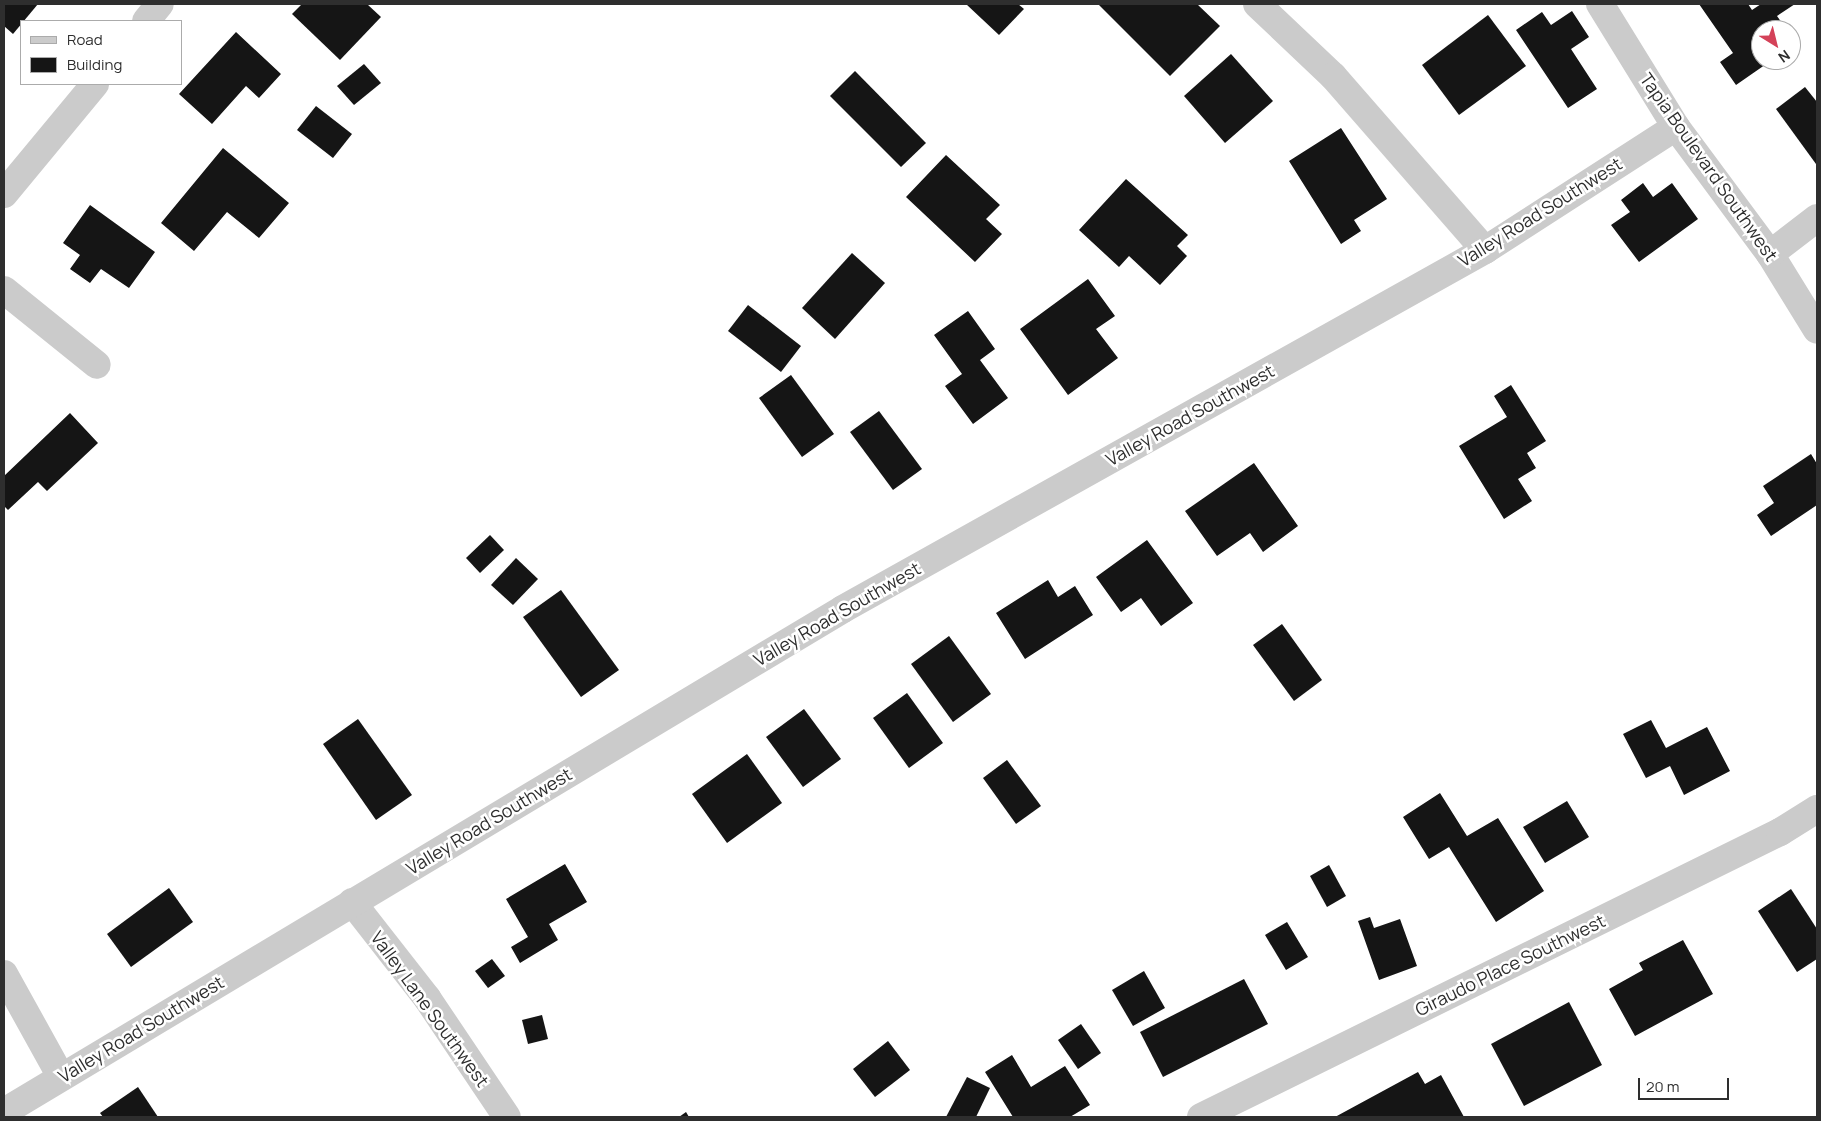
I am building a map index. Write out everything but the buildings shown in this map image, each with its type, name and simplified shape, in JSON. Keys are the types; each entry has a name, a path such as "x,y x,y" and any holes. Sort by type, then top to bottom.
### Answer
{"street":[{"path":"147,20 160,4"},
{"path":"1257,4 1332,76 1485,250"},
{"name":"Tapia Boulevard Southwest","path":"1600,4 1676,127 1770,254 1817,330"},
{"path":"4,194 94,85"},
{"name":"Valley Road Southwest","path":"4,1112 843,609 1485,250 1676,127"},
{"path":"1770,254 1817,218"},
{"path":"4,290 97,365"},
{"name":"Giraudo Place Southwest","path":"1201,1117 1780,832 1817,810"},
{"name":"Valley Lane Southwest","path":"352,902 427,998 506,1117"},
{"path":"4,974 61,1077"}]}
